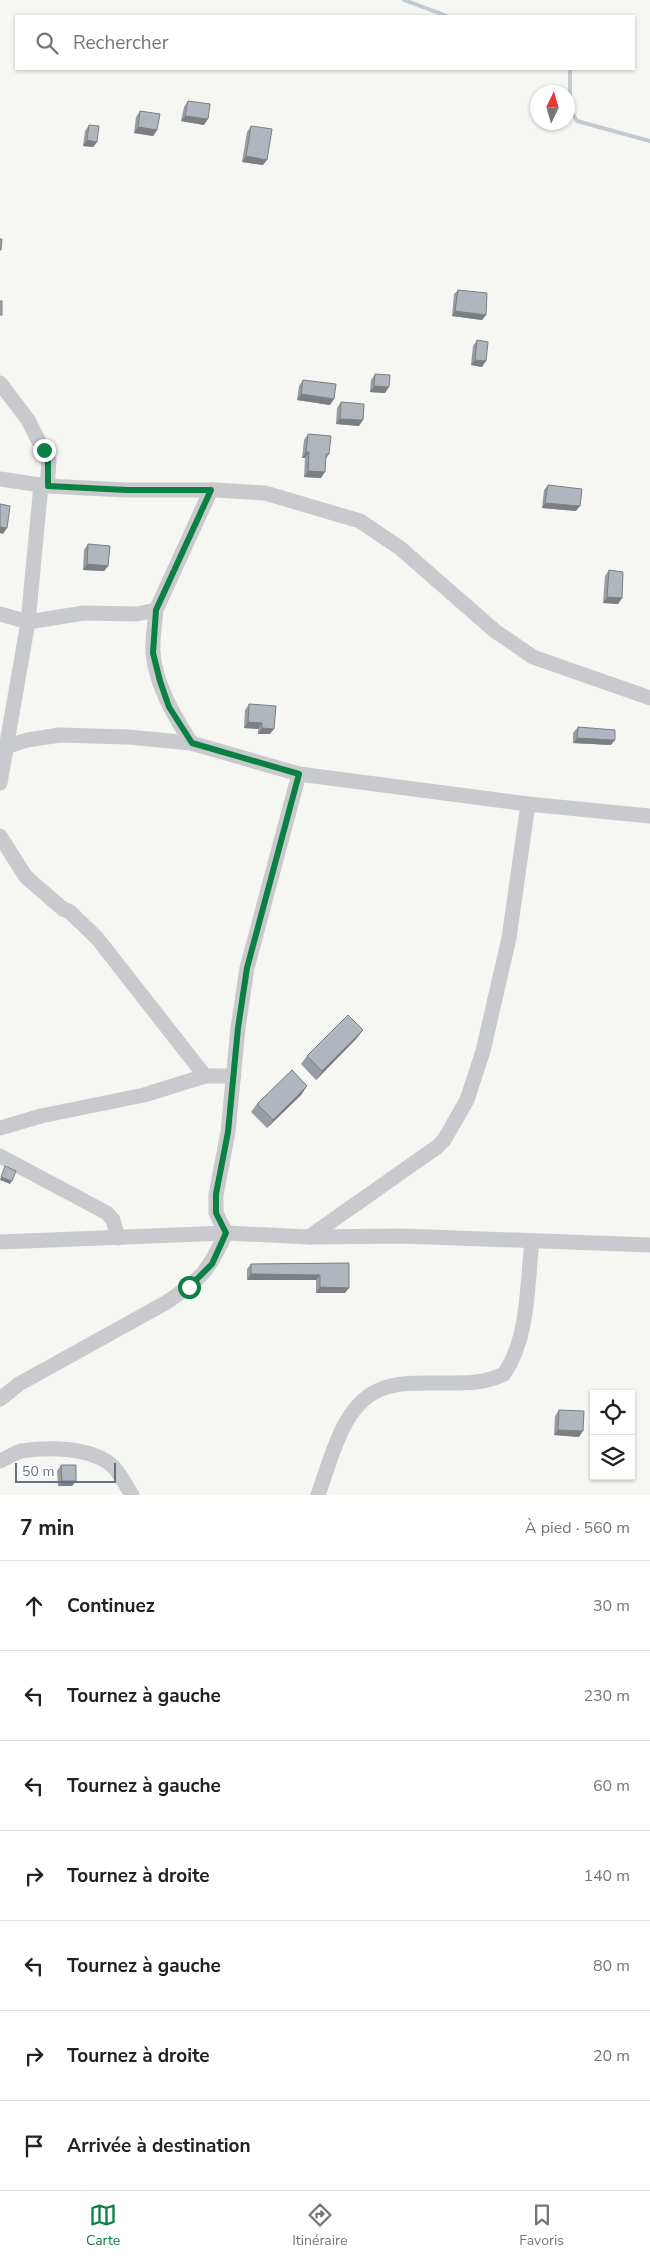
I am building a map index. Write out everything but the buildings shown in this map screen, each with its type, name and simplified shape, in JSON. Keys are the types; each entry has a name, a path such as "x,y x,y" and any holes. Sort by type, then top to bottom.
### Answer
{"street":[{"path":"0,383 28,420 48,461 28,622 3,748 0,783"},
{"path":"0,479 44,485 126,490 211,490 265,493 366,524 400,548 495,631 533,657 650,698"},
{"path":"192,743 169,707 160,681 153,653 156,610 211,490"},
{"path":"0,614 28,622 84,614 137,614 156,610"},
{"path":"3,748 41,736 60,735 128,737 192,743 299,774 528,804 650,816"},
{"path":"226,1233 216,1213 216,1194 228,1132 238,1028 247,968 299,774"},
{"path":"309,1236 437,1147 444,1140 466,1100 483,1051 509,938 528,804"},
{"path":"0,836 26,877 63,909 70,912 97,938 205,1076"},
{"path":"0,1128 42,1116 144,1095 205,1076 234,1076"},
{"path":"0,1156 107,1214 113,1220 118,1238"},
{"path":"0,1399 19,1384 189,1287 212,1264 226,1233"},
{"path":"0,1242 226,1233 309,1236 402,1236 650,1246"},
{"path":"318,1495 347,1420 363,1400 372,1394 384,1388 416,1383 481,1382 504,1374 516,1351 524,1316 532,1241"},
{"path":"0,1461 19,1452 47,1449 77,1452 98,1457 111,1464 132,1495"}],"waterway":[{"path":"404,0 444,15"},
{"path":"570,70 570,109 577,121 650,141"}],"route":[{"path":"44,450 48,461 48,486 126,490 211,490 182,549 156,610 153,653 160,681 169,707 192,743 299,774 247,968 238,1028 228,1132 216,1194 216,1213 226,1233 212,1264 189,1287"}]}
